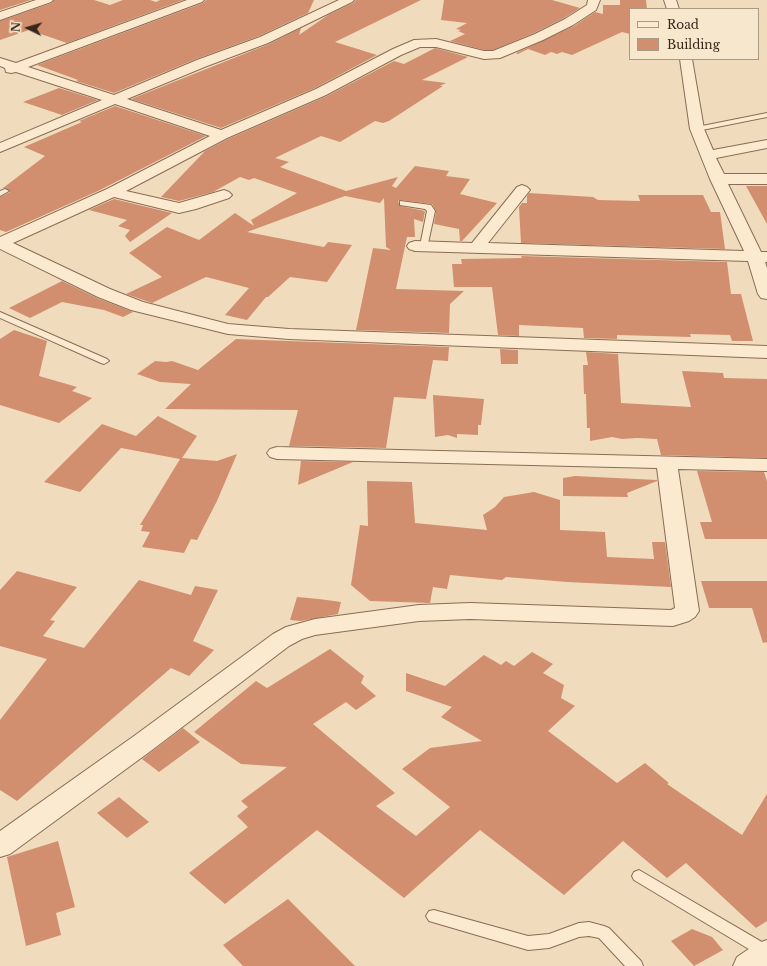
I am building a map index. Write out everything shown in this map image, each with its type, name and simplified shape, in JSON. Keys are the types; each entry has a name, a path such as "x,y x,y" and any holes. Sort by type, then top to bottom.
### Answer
{"street":[{"path":"0,16 47,0"},
{"path":"0,73 198,0"},
{"path":"0,148 230,51 264,40 348,0"},
{"path":"0,243 112,192 222,135 320,92 397,52 418,43 436,43 484,55 495,54 539,37 569,22 592,8 594,0"},
{"path":"686,60 697,128 718,179 761,257 767,294"},
{"path":"0,62 222,135"},
{"path":"708,155 767,144"},
{"path":"718,179 767,179"},
{"path":"476,248 522,190"},
{"path":"112,192 179,208 224,195"},
{"path":"0,243 111,296 137,306 228,329 289,334 767,352"},
{"path":"419,246 761,257"},
{"path":"277,453 767,465"},
{"path":"0,846 136,748 281,640 294,633 315,627 418,613 470,611 673,618 681,616 687,611 667,463"},
{"path":"748,966 767,953"}],"lane":[{"path":"697,128 767,115"},
{"path":"403,203 428,207 431,211 419,246"},
{"path":"0,315 104,361"},
{"path":"639,876 767,953"},
{"path":"434,916 528,943 549,941 579,930 590,928 604,933 635,966"}],"building":[{"path":"0,0 31,0 0,10"},
{"path":"54,0 94,0 110,5 123,0 150,0 156,2 160,0 183,0 67,43 29,30 0,40 0,21 52,3"},
{"path":"206,0 314,0 308,13 259,36 196,59 114,93 76,81 78,80 37,65 203,3"},
{"path":"356,0 421,0 335,42 377,55 315,88 221,128 131,99 269,44 301,28 299,35 328,15 353,3"},
{"path":"444,0 552,0 580,8 534,33 493,50 484,50 450,41 465,34 458,31 461,30 456,29 467,23 441,20"},
{"path":"620,0 646,0 647,8 629,8 629,34 622,32 572,55 562,52 557,54 551,52 545,55 528,49 518,54 516,53 574,26 595,12 603,14 603,5 620,5"},
{"path":"435,48 468,57 422,80 446,83 440,86 443,86 389,121 383,123 375,121 340,142 321,136 275,158 289,162 280,167 346,191 398,177 392,186 396,188 415,166 449,171 446,176 470,179 460,194 497,203 462,241 460,241 459,229 434,224 436,211 432,204 398,201 400,206 425,211 423,222 414,219 415,237 407,237 396,289 464,291 450,304 449,333 356,330 373,248 391,250 386,247 384,198 380,203 345,196 247,232 324,247 328,242 352,245 327,282 290,277 268,297 266,297 247,320 225,315 249,288 206,277 152,303 126,294 162,277 129,253 167,227 199,240 235,213 254,226 251,220 297,193 254,178 249,180 240,177 213,192 179,201 161,197 205,151 228,139 327,96 394,61 404,64"},
{"path":"59,88 98,100 62,115 23,102"},
{"path":"115,106 206,136 98,191 6,232 0,230 0,197 10,192 6,188 3,188 45,156 24,147"},
{"path":"746,186 767,186 767,224"},
{"path":"529,193 593,197 598,200 640,201 638,195 703,195 711,212 720,212 725,249 521,243 519,207 522,203 527,203 527,196"},
{"path":"114,199 172,213 130,242 125,236 130,230 118,226 127,220 89,210"},
{"path":"521,256 727,262 731,294 741,294 753,341 732,341 730,335 690,334 691,337 617,335 617,339 584,338 583,328 519,325 519,336 498,335 492,287 454,287 452,264 462,264 461,259 522,258"},
{"path":"62,281 97,298 133,312 123,317 104,310 62,302 30,318 9,308"},
{"path":"14,330 47,341 39,376 77,387 72,391 92,398 59,423 0,405 0,339"},
{"path":"236,339 449,347 448,361 433,360 426,399 394,397 386,448 289,446 298,410 165,409 191,384 160,382 137,374 155,361 172,361 198,370"},
{"path":"500,349 518,350 518,364 501,364"},
{"path":"586,352 618,354 621,403 691,407 682,371 723,373 724,378 767,379 767,458 661,455 657,439 622,439 612,437 590,441 590,428 587,428 586,394 584,394 583,365 588,365"},
{"path":"433,395 484,399 481,425 478,425 478,435 457,434 457,438 448,435 435,437"},
{"path":"158,416 197,436 182,458 217,461 237,454 217,501 197,540 191,539 184,553 142,547 150,532 141,531 143,525 140,525 180,459 121,448 80,492 44,482 102,424 136,436"},
{"path":"301,461 353,462 298,485"},
{"path":"697,471 764,472 767,481 767,539 705,539 700,522 712,522"},
{"path":"575,476 657,481 627,493 628,497 563,496 563,478"},
{"path":"367,481 412,482 415,523 487,530 483,515 495,507 504,497 534,492 560,500 560,530 605,532 607,557 654,559 652,542 665,542 671,587 567,582 506,577 502,580 450,575 447,589 433,587 430,603 370,601 351,585 360,525 368,526"},
{"path":"17,571 77,587 50,620 55,621 43,636 84,648 139,580 191,595 195,586 218,590 193,641 214,650 189,676 171,668 17,801 0,790 0,720 47,659 0,646 0,590"},
{"path":"701,581 767,581 767,642 763,643 752,608 709,608"},
{"path":"297,597 341,602 338,614 301,621 290,620"},
{"path":"330,649 364,676 361,683 376,696 356,710 346,702 313,724 395,793 376,806 416,836 450,807 402,769 430,748 482,741 441,717 452,707 406,691 406,673 445,686 484,655 501,665 506,661 514,666 532,652 553,664 543,673 564,685 561,698 575,706 548,731 617,783 645,763 669,783 667,784 742,835 767,794 767,921 756,928 686,863 667,878 623,841 564,895 480,830 404,898 317,830 225,904 189,873 248,827 237,816 248,807 241,801 287,767 241,764 194,732 256,681 267,688"},
{"path":"183,728 200,742 159,772 142,759"},
{"path":"119,797 149,822 127,838 97,813"},
{"path":"58,841 75,907 56,913 61,935 26,946 7,857"},
{"path":"288,899 355,966 243,966 223,945"},
{"path":"692,929 712,937 723,950 694,966 671,941"}]}
